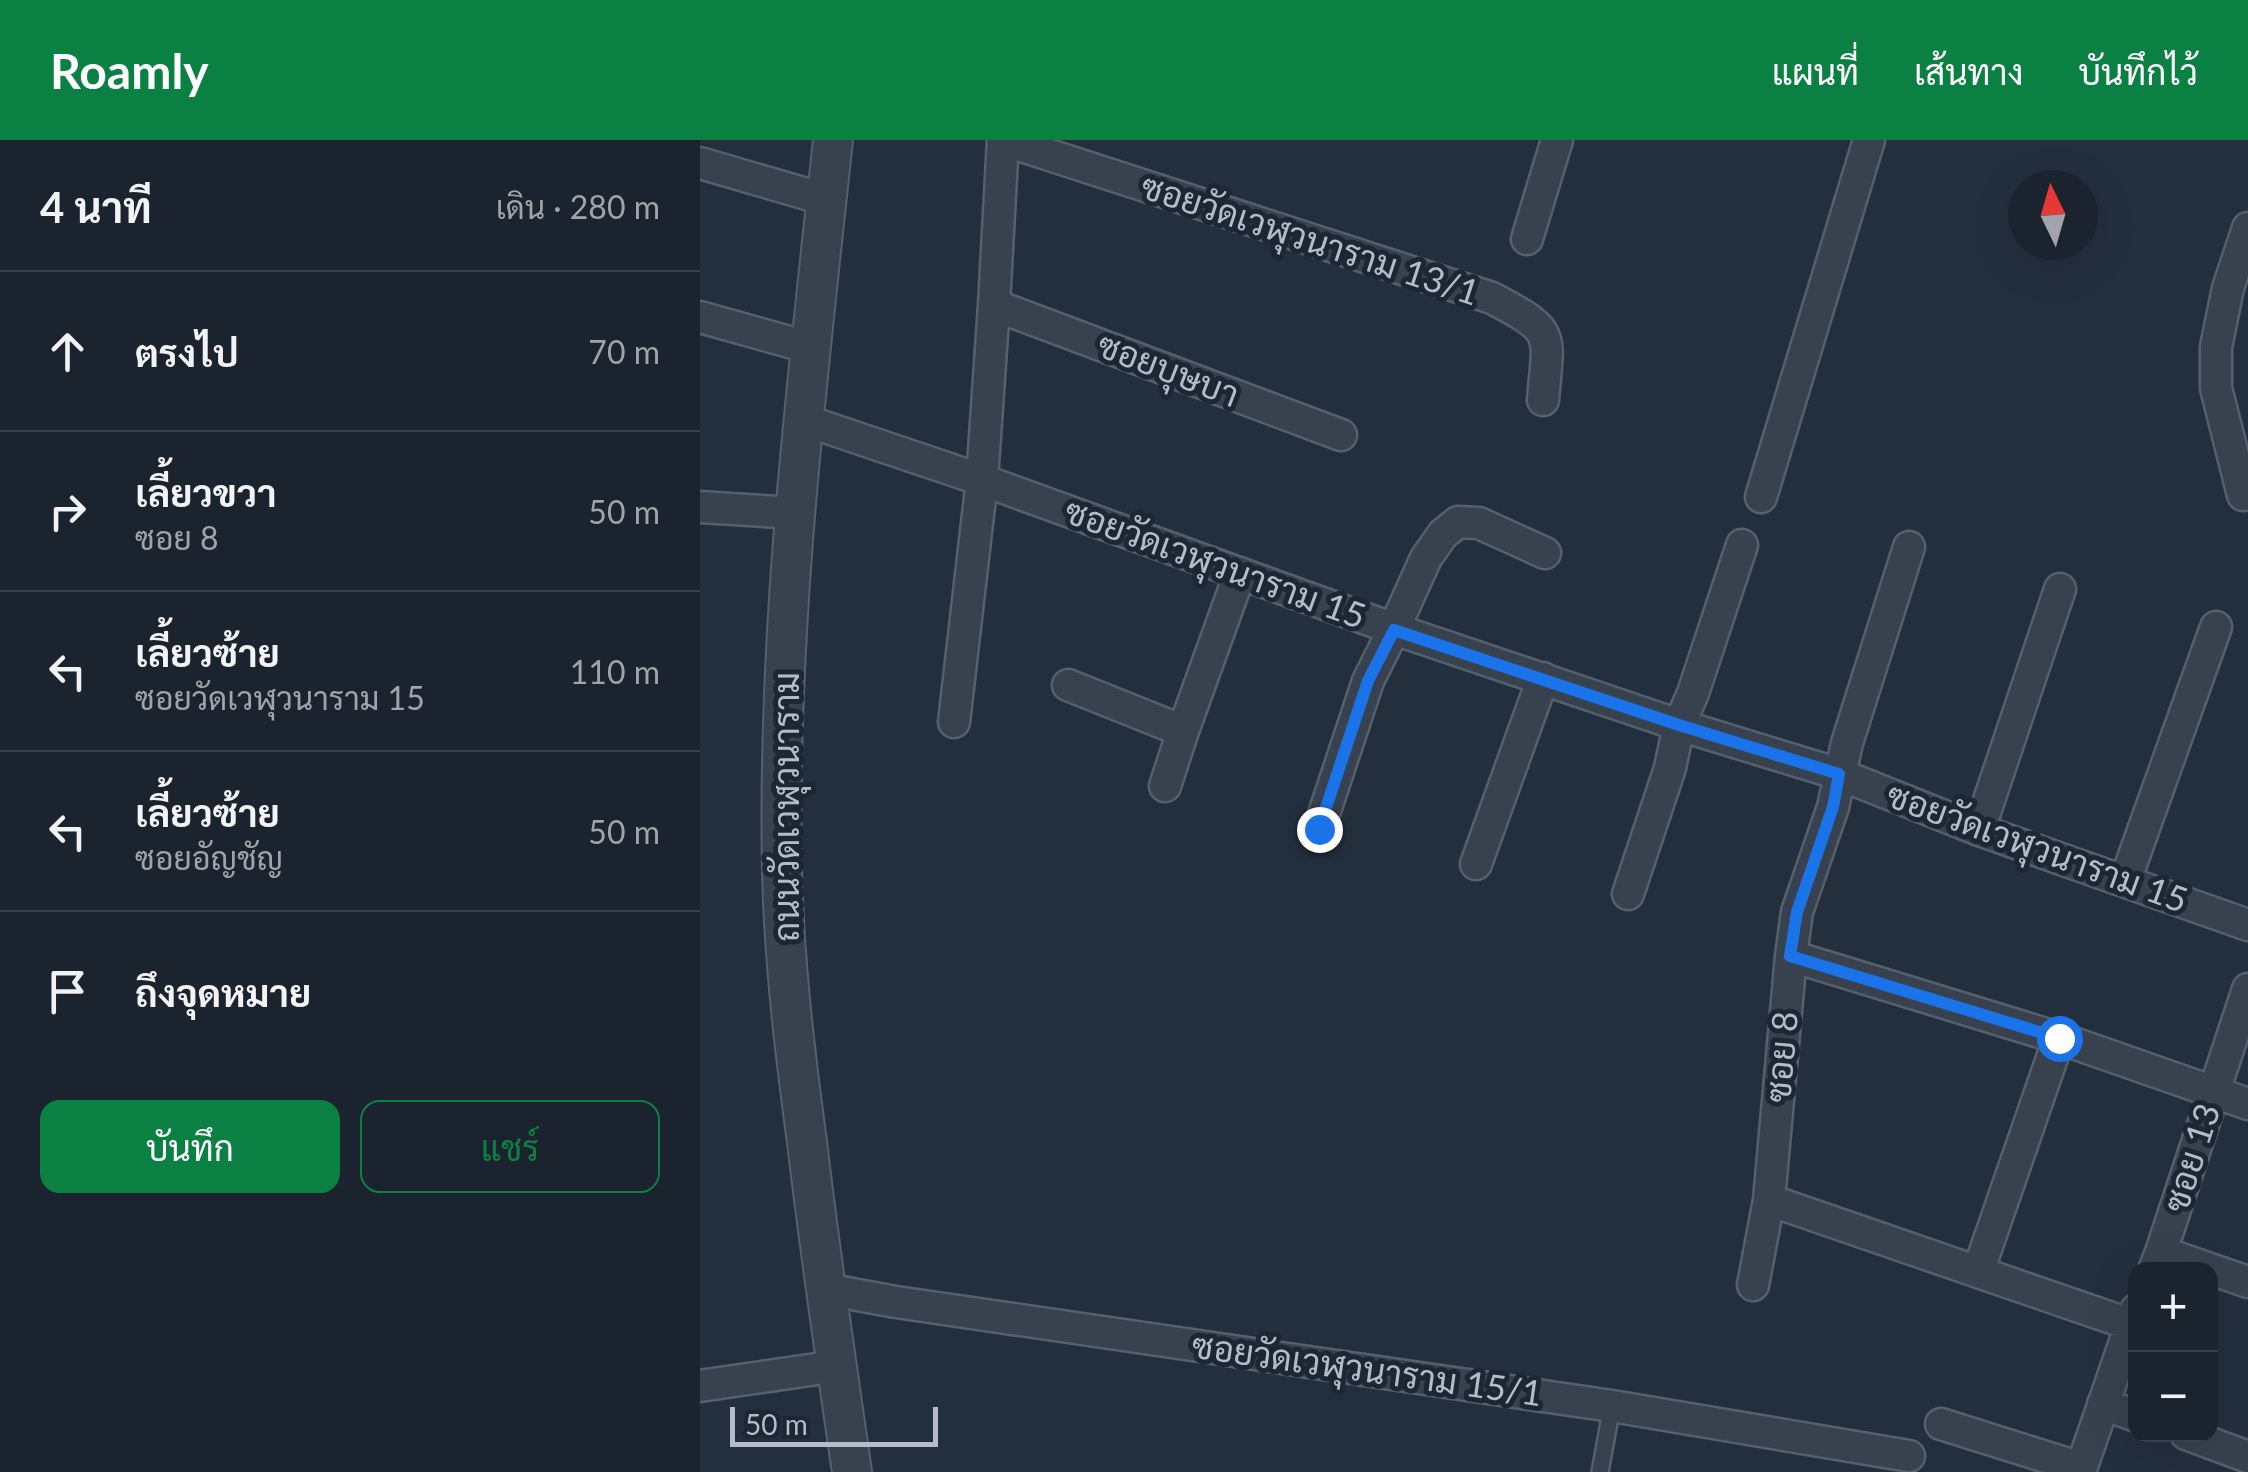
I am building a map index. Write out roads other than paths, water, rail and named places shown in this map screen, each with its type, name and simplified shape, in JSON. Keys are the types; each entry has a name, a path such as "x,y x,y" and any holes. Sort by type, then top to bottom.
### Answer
{"street":[{"name":"ถนนวัดเวฬุวนาราม","path":"833,140 795,513 782,784 782,876 797,1069 852,1472"},
{"path":"954,722 982,480 1003,140"},
{"name":"ซอยวัดเวฬุวนาราม 13/1","path":"1003,140 1492,298 1527,317 1544,332 1547,348 1542,400"},
{"path":"1527,239 1557,140"},
{"path":"1761,497 1870,140"},
{"path":"700,162 826,200"},
{"path":"2243,494 2216,388 2216,347 2228,288 2248,228"},
{"name":"ซอยบุษบา","path":"994,305 1341,435"},
{"path":"700,318 811,348"},
{"name":"ซอยวัดเวฬุวนาราม 15","path":"804,420 982,480 1394,630 1839,774 1979,830 2248,925"},
{"path":"700,507 795,513"},
{"path":"1319,829 1368,681 1426,558 1443,534 1458,522 1479,524 1545,553"},
{"path":"1628,894 1670,768 1679,725 1742,545"},
{"name":"ซอย 8","path":"1754,1285 1770,1200 1797,912 1833,807 1846,743 1908,547"},
{"path":"1165,786 1240,573"},
{"path":"1979,830 2060,589"},
{"path":"2124,881 2216,627"},
{"path":"1476,864 1542,678"},
{"path":"1068,685 1183,731"},
{"path":"1790,956 2059,1038 2248,1104"},
{"name":"ซอย 13","path":"2158,1261 2248,989"},
{"path":"1978,1272 2059,1038"},
{"path":"1770,1200 1978,1272 2128,1316"},
{"path":"2158,1261 2248,1282"},
{"name":"ซอยวัดเวฬุวนาราม 15/1","path":"825,1289 1612,1406 1909,1456"},
{"path":"1940,1424 2080,1470 2128,1329"},
{"path":"700,1386 837,1366"},
{"path":"2104,1404 2128,1413"},
{"path":"2207,1442 2248,1458"}],"lane":[{"path":"1600,1472 1612,1406"}]}
